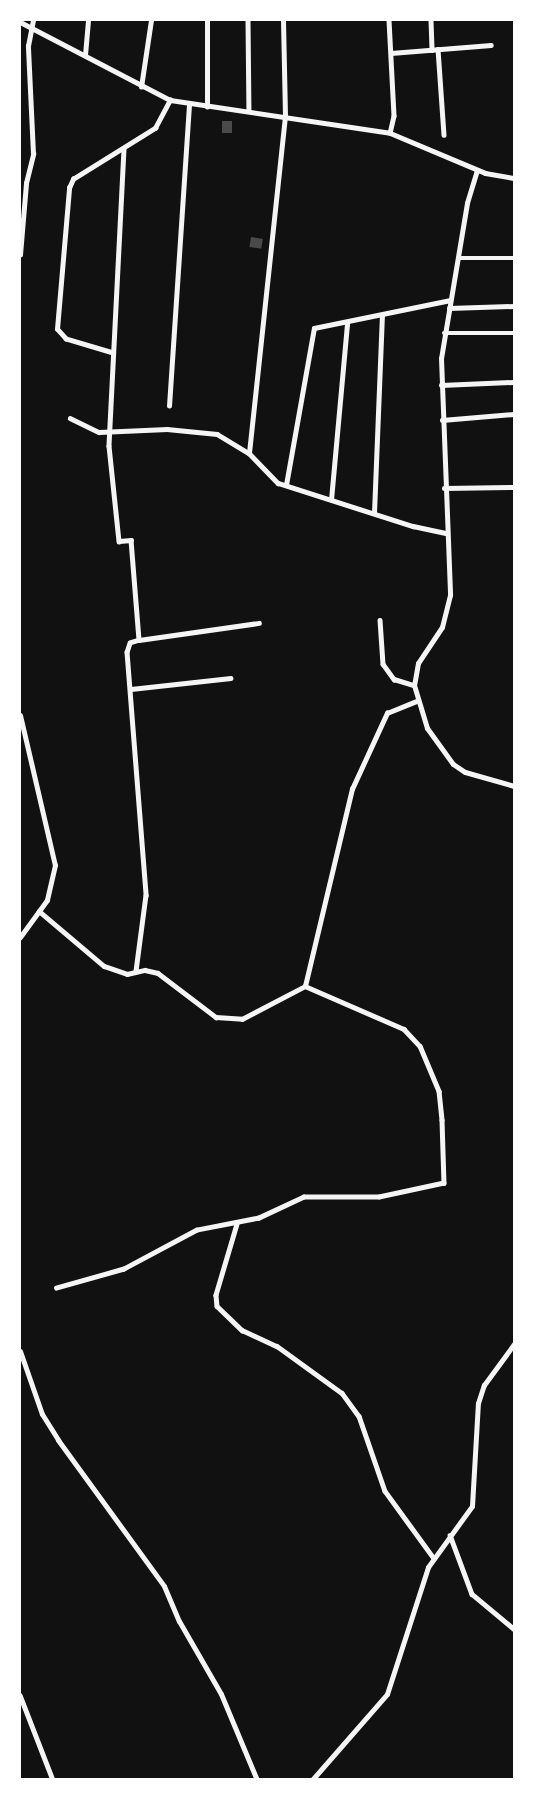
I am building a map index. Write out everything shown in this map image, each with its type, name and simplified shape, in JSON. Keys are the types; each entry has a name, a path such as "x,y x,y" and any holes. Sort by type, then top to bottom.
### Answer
{"street":[{"path":"20,255 26,183 33,154 28,46 33,20"},
{"path":"85,55 88,20"},
{"path":"141,87 151,20"},
{"path":"207,20 207,108"},
{"path":"248,20 249,110"},
{"path":"249,453 285,116 283,20"},
{"path":"389,20 394,116 390,133"},
{"path":"431,20 444,135"},
{"path":"20,22 141,87 170,100 189,106 249,110 390,133 477,170 514,178"},
{"path":"391,53 491,45"},
{"path":"113,353 66,339 57,329 69,188 73,179 124,149 160,124 170,100"},
{"path":"169,406 189,106"},
{"path":"124,149 109,433 119,541 131,540 139,640"},
{"path":"477,170 444,333 441,385 449,601 442,627 418,663 414,685 416,701 427,728 453,764 465,772 514,786"},
{"path":"458,258 514,258"},
{"path":"286,485 314,328 382,316 450,300"},
{"path":"449,308 514,306"},
{"path":"374,513 382,316"},
{"path":"330,500 346,323"},
{"path":"444,333 514,333"},
{"path":"441,385 514,382"},
{"path":"442,420 514,414"},
{"path":"70,418 87,429 109,433 204,430 249,453 279,483 445,533"},
{"path":"444,488 514,487"},
{"path":"380,620 383,664 394,679 414,685"},
{"path":"136,971 146,896 127,649 139,640 259,622"},
{"path":"131,690 230,678"},
{"path":"39,911 104,966 127,974 136,971 158,973 211,1014 232,1020 248,1017 305,986 352,789 387,713 416,701"},
{"path":"20,715 55,865 53,886 39,911 20,937"},
{"path":"57,1288 124,1269 197,1230 237,1224 310,1196 380,1197 444,1183 441,1100 415,1038 404,1029 305,986"},
{"path":"237,1224 216,1294 217,1306 242,1330 278,1346 342,1393 359,1416 385,1491 433,1557"},
{"path":"312,1779 387,1694 433,1557 472,1506 475,1494 478,1403 484,1385 514,1344"},
{"path":"20,1350 42,1414 58,1440 164,1586 179,1622 221,1694 257,1779"},
{"path":"450,1535 472,1594 514,1629"},
{"path":"20,1695 53,1779"}],"building":[{"path":"222,121 232,121 232,133 222,133"},
{"path":"251,237 263,239 261,249 249,247"}]}
